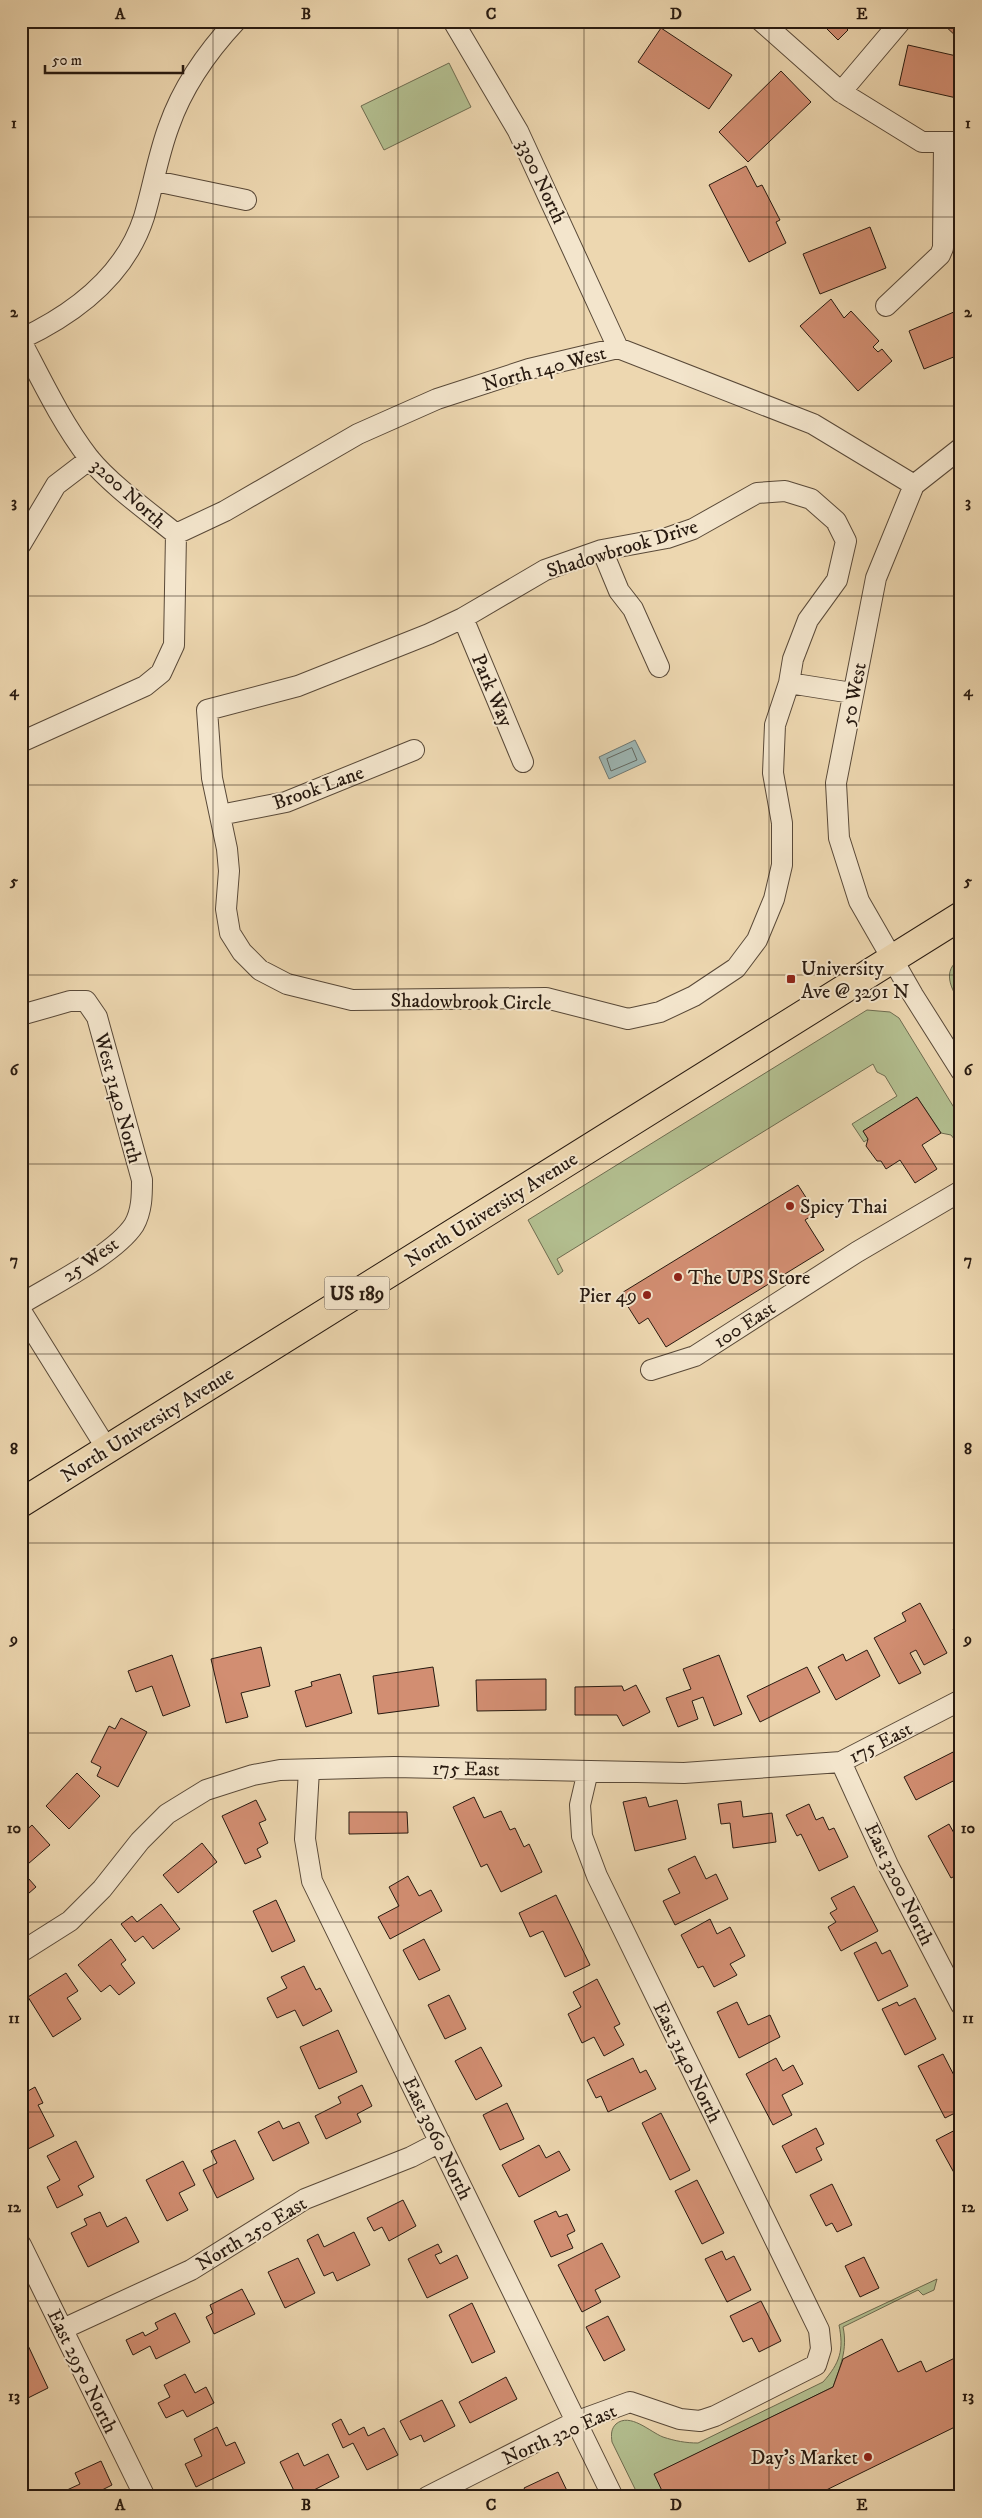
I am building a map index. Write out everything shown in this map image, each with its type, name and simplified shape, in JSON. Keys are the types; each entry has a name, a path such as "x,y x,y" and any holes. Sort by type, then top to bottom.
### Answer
{"highway":[{"name":"North University Avenue","path":"21,1503 961,916"}],"street":[{"path":"21,340 54,323 81,304 106,280 132,243 143,220 169,127 180,99 201,63 236,21"},
{"name":"3300 North","path":"453,21 518,131 618,348"},
{"path":"761,21 841,92 922,142 952,143 943,248 940,255 886,306"},
{"path":"841,92 901,21"},
{"path":"155,181 246,200"},
{"name":"3200 North","path":"21,340 63,418 90,459 136,502 176,534 174,645 161,673 145,686 21,742"},
{"name":"North 140 West","path":"176,534 225,511 358,434 437,399 529,369 618,348 813,424 914,485"},
{"name":"50 West","path":"893,959 859,902 839,838 836,783 852,693 876,578 914,485 961,448"},
{"path":"21,544 56,485 90,459"},
{"name":"Shadowbrook Drive","path":"207,710 298,686 429,634 463,618 545,570 602,550 667,538 693,529 757,493 785,491 811,499 836,520 846,541 837,580 808,620 793,659 789,684"},
{"path":"602,550 619,591 633,609 659,667"},
{"name":"Park Way","path":"463,618 523,762"},
{"path":"789,684 852,693"},
{"name":"Shadowbrook Circle","path":"207,710 212,778 229,871 226,909 230,933 242,952 260,970 287,984 352,1000 546,998 628,1019 660,1012 694,996 736,968 757,940 774,899 782,856 782,823 773,773 776,725 789,684"},
{"name":"Brook Lane","path":"220,815 286,802 414,750"},
{"path":"893,959 913,995 961,1071"},
{"name":"West 3140 North","path":"21,1015 70,1001 86,1001 97,1017 142,1180 142,1199"},
{"name":"100 East","path":"651,1370 695,1356 856,1252 961,1191"},
{"name":"25 West","path":"21,1304 118,1242 134,1224 142,1199"},
{"path":"21,1311 108,1449"},
{"name":"175 East","path":"21,1952 70,1922 102,1889 140,1841 167,1814 206,1790 244,1778 280,1770 394,1767 684,1773 841,1762 961,1700"},
{"name":"East 3200 North","path":"841,1762 888,1865 961,2005"},
{"name":"East 3060 North","path":"309,1770 305,1839 312,1881 613,2497"},
{"name":"East 3140 North","path":"588,1771 580,1805 582,1836 597,1876 819,2330 821,2348"},
{"name":"North 250 East","path":"63,2329 191,2270 305,2199 411,2157 440,2142"},
{"name":"East 2950 North","path":"21,2245 145,2497"},
{"name":"North 320 East","path":"427,2497 576,2422 630,2402 680,2420 700,2421 816,2365 821,2348"}],"green space":[{"path":"449,63 471,107 384,150 361,106"},
{"path":"961,958 961,1005 951,986 950,974 951,968"},
{"path":"867,1010 890,1012 899,1018 961,1119 961,1148 951,1135 941,1133 917,1097 863,1131 868,1139 864,1142 852,1124 897,1096 885,1076 877,1072 873,1064 557,1259 563,1271 558,1275 528,1220"},
{"path":"937,2279 934,2290 923,2295 918,2290 843,2327 844,2350 833,2387 655,2474 665,2497 639,2497 612,2442 612,2432 616,2424 627,2420 640,2424 663,2437 680,2442 698,2443 823,2382 837,2362 841,2349 839,2325"}],"water":[{"path":"635,740 646,762 609,779 599,757"}],"building":[{"path":"819,21 850,21 845,27 848,30 838,40"},
{"path":"940,21 961,21 961,41"},
{"path":"661,28 732,75 709,109 638,62"},
{"path":"908,45 961,57 961,99 899,85"},
{"path":"781,71 811,102 748,162 719,132"},
{"path":"746,166 757,187 762,185 780,220 776,222 786,243 749,262 709,185"},
{"path":"870,227 886,268 820,294 803,254"},
{"path":"831,299 844,318 851,311 879,341 873,347 878,352 882,349 892,361 858,391 800,326"},
{"path":"961,309 961,354 924,369 909,331"},
{"path":"917,1097 941,1133 922,1145 937,1169 915,1183 900,1160 886,1169 881,1161 877,1161 866,1146 868,1139 863,1131"},
{"path":"798,1185 816,1213 805,1220 824,1250 666,1347 648,1318 639,1324 620,1294"},
{"path":"920,1603 947,1653 924,1665 916,1650 910,1653 921,1673 899,1684 874,1638 906,1621 902,1613"},
{"path":"961,1625 961,1643 953,1629"},
{"path":"261,1647 270,1686 241,1693 248,1717 226,1723 211,1659"},
{"path":"867,1650 880,1676 836,1700 818,1667 843,1654 846,1661"},
{"path":"172,1655 190,1706 163,1716 152,1686 136,1692 128,1671"},
{"path":"719,1655 742,1714 714,1726 703,1697 692,1701 698,1719 678,1727 666,1698 691,1689 683,1669"},
{"path":"433,1667 439,1706 378,1714 373,1676"},
{"path":"807,1667 820,1692 760,1722 747,1696"},
{"path":"340,1674 352,1713 306,1727 295,1691 312,1686 311,1682"},
{"path":"546,1679 546,1710 477,1711 476,1680"},
{"path":"636,1685 650,1712 623,1726 617,1715 575,1715 575,1687 622,1686 624,1691"},
{"path":"121,1718 147,1732 118,1787 97,1776 101,1767 91,1762 109,1726 115,1729"},
{"path":"961,1748 961,1777 916,1800 904,1777"},
{"path":"77,1773 100,1796 69,1829 46,1806"},
{"path":"474,1797 484,1818 501,1811 510,1830 515,1828 524,1847 529,1844 542,1872 501,1892 487,1864 481,1867 453,1807"},
{"path":"646,1797 649,1807 677,1800 686,1839 635,1851 623,1802"},
{"path":"256,1800 266,1820 259,1823 268,1843 257,1849 261,1857 245,1864 222,1816"},
{"path":"741,1801 743,1817 772,1813 776,1842 733,1848 730,1823 721,1824 718,1804"},
{"path":"809,1804 816,1820 823,1817 829,1830 834,1828 848,1857 819,1871 801,1834 797,1836 786,1815"},
{"path":"349,1812 407,1812 408,1833 349,1834"},
{"path":"949,1824 961,1846 961,1873 951,1878 928,1836"},
{"path":"32,1825 50,1845 21,1870 21,1835"},
{"path":"202,1843 217,1862 178,1893 163,1875"},
{"path":"695,1856 706,1879 716,1874 728,1899 675,1925 663,1901 680,1893 668,1869"},
{"path":"21,1870 36,1887 21,1900"},
{"path":"408,1876 419,1896 431,1890 442,1911 390,1939 378,1917 399,1906 389,1887"},
{"path":"854,1886 878,1931 841,1951 828,1927 836,1922 830,1913 837,1909 831,1898"},
{"path":"556,1895 590,1965 565,1977 543,1931 530,1937 519,1913"},
{"path":"276,1900 295,1941 272,1952 253,1911"},
{"path":"161,1904 180,1929 153,1949 143,1936 135,1942 121,1924 132,1916 137,1922"},
{"path":"710,1919 717,1934 730,1927 745,1956 730,1964 737,1975 714,1987 703,1966 698,1968 681,1935"},
{"path":"111,1939 126,1960 121,1964 135,1983 119,1995 110,1985 101,1992 78,1965"},
{"path":"424,1939 440,1970 419,1980 403,1950"},
{"path":"876,1942 882,1954 890,1950 908,1986 878,2001 854,1953"},
{"path":"304,1966 316,1990 320,1988 332,2011 303,2026 295,2010 277,2018 267,1998 287,1988 281,1977"},
{"path":"66,1973 78,1991 67,1998 81,2019 53,2037 28,1997"},
{"path":"597,1979 620,2024 614,2027 624,2045 604,2056 594,2037 582,2043 568,2014 581,2007 573,1992"},
{"path":"449,1995 466,2029 445,2039 428,2005"},
{"path":"915,1998 936,2039 905,2055 882,2009 897,2002 899,2006"},
{"path":"737,2002 748,2025 770,2015 780,2037 739,2058 717,2012"},
{"path":"338,2030 357,2072 319,2089 300,2047"},
{"path":"481,2047 502,2086 476,2100 455,2061"},
{"path":"943,2054 961,2089 961,2110 945,2118 918,2066"},
{"path":"633,2058 640,2073 646,2070 656,2089 608,2112 601,2096 596,2098 587,2080"},
{"path":"776,2058 783,2071 793,2065 803,2084 782,2095 792,2115 773,2125 746,2074"},
{"path":"362,2085 372,2106 357,2114 361,2122 326,2139 315,2116 341,2103 338,2097"},
{"path":"35,2087 43,2103 38,2105 54,2136 28,2149 21,2135 21,2095"},
{"path":"507,2103 524,2139 500,2150 483,2115"},
{"path":"661,2113 690,2170 670,2180 642,2123"},
{"path":"279,2121 283,2129 299,2122 309,2143 273,2161 258,2132"},
{"path":"961,2127 961,2178 958,2180 936,2140"},
{"path":"816,2128 824,2144 816,2148 822,2160 796,2173 782,2146"},
{"path":"235,2140 254,2179 217,2198 203,2170 217,2163 211,2151"},
{"path":"76,2141 94,2177 78,2186 83,2195 57,2208 47,2187 60,2180 47,2156"},
{"path":"539,2145 546,2158 559,2151 570,2170 519,2197 502,2165"},
{"path":"183,2161 195,2185 179,2193 188,2210 167,2221 146,2180"},
{"path":"697,2180 724,2233 702,2244 675,2191"},
{"path":"832,2184 852,2225 837,2232 832,2223 826,2226 810,2195"},
{"path":"403,2200 416,2226 389,2241 382,2227 374,2231 367,2218"},
{"path":"556,2211 559,2217 567,2214 575,2231 567,2235 573,2248 551,2257 534,2221"},
{"path":"100,2212 107,2227 126,2217 139,2242 88,2267 71,2233 87,2225 84,2219"},
{"path":"354,2232 370,2265 337,2281 333,2272 324,2276 307,2240 318,2234 324,2247"},
{"path":"602,2243 620,2277 595,2290 601,2302 582,2312 558,2265"},
{"path":"438,2244 442,2252 435,2255 440,2264 457,2255 468,2278 427,2298 408,2259"},
{"path":"722,2251 726,2260 734,2256 751,2290 727,2302 705,2259"},
{"path":"864,2257 879,2288 860,2297 845,2266"},
{"path":"298,2258 315,2293 285,2308 268,2272"},
{"path":"242,2289 255,2314 214,2334 206,2317 213,2313 210,2305"},
{"path":"761,2301 781,2341 759,2352 752,2338 743,2342 730,2316"},
{"path":"472,2303 495,2352 472,2363 449,2315"},
{"path":"175,2313 190,2342 156,2359 150,2346 133,2355 126,2340 143,2332 145,2336 158,2329 155,2323"},
{"path":"608,2316 625,2350 604,2361 586,2327"},
{"path":"25,2339 48,2388 22,2401 21,2341"},
{"path":"882,2339 898,2372 921,2361 926,2372 961,2355 961,2424 812,2497 665,2497 654,2474 833,2387 843,2359"},
{"path":"185,2374 195,2393 206,2387 214,2403 187,2417 183,2410 166,2418 158,2403 170,2397 164,2385"},
{"path":"506,2377 517,2399 470,2423 459,2402"},
{"path":"442,2400 455,2426 424,2442 421,2435 410,2440 400,2421"},
{"path":"341,2419 349,2435 364,2427 368,2436 384,2428 398,2455 367,2470 353,2443 343,2448 332,2424"},
{"path":"217,2427 226,2446 235,2442 245,2463 196,2487 185,2464 202,2456 194,2439"},
{"path":"298,2453 304,2466 328,2454 339,2477 314,2490 317,2497 297,2497 280,2462"},
{"path":"101,2461 112,2485 100,2491 103,2497 70,2497 67,2490 80,2484 75,2473"},
{"path":"558,2472 570,2497 528,2497 524,2488"}],"place":[{"name":"University Ave @ 3291 N","path":"791,979"},
{"name":"Spicy Thai","path":"790,1206"},
{"name":"The UPS Store","path":"678,1277"},
{"name":"Pier 49","path":"647,1295"},
{"name":"Day's Market","path":"868,2457"}]}
